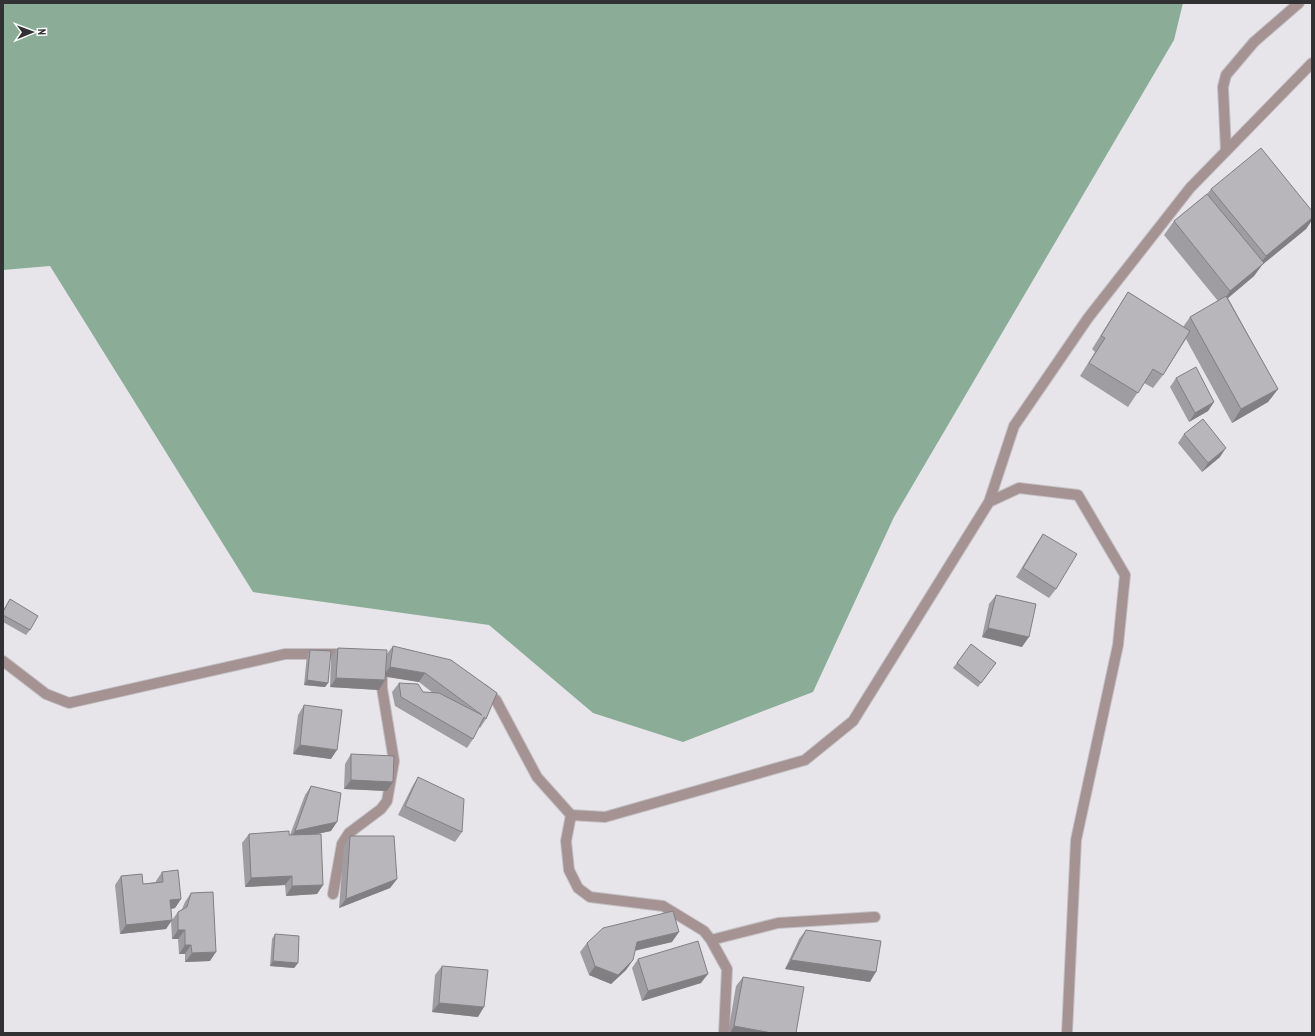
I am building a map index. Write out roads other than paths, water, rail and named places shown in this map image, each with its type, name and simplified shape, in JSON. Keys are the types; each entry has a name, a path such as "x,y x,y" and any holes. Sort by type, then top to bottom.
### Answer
{"street":[{"path":"1226,151 1223,87 1226,75 1254,42 1299,3"},
{"path":"479,685 496,700 537,777 571,815 605,817 805,760 853,721 989,502 1014,426 1088,318 1190,188 1312,63"},
{"path":"989,502 1019,488 1078,495 1125,575 1118,645 1076,840 1067,1033"},
{"path":"3,661 46,694 69,703 285,654 360,654"},
{"path":"333,894 342,844 349,833 381,809 387,801 394,761 382,688 383,660"},
{"path":"571,815 566,841 569,870 578,888 590,897 663,906 704,931 711,940 727,969 724,1033"},
{"path":"711,940 778,923 875,916"}]}
